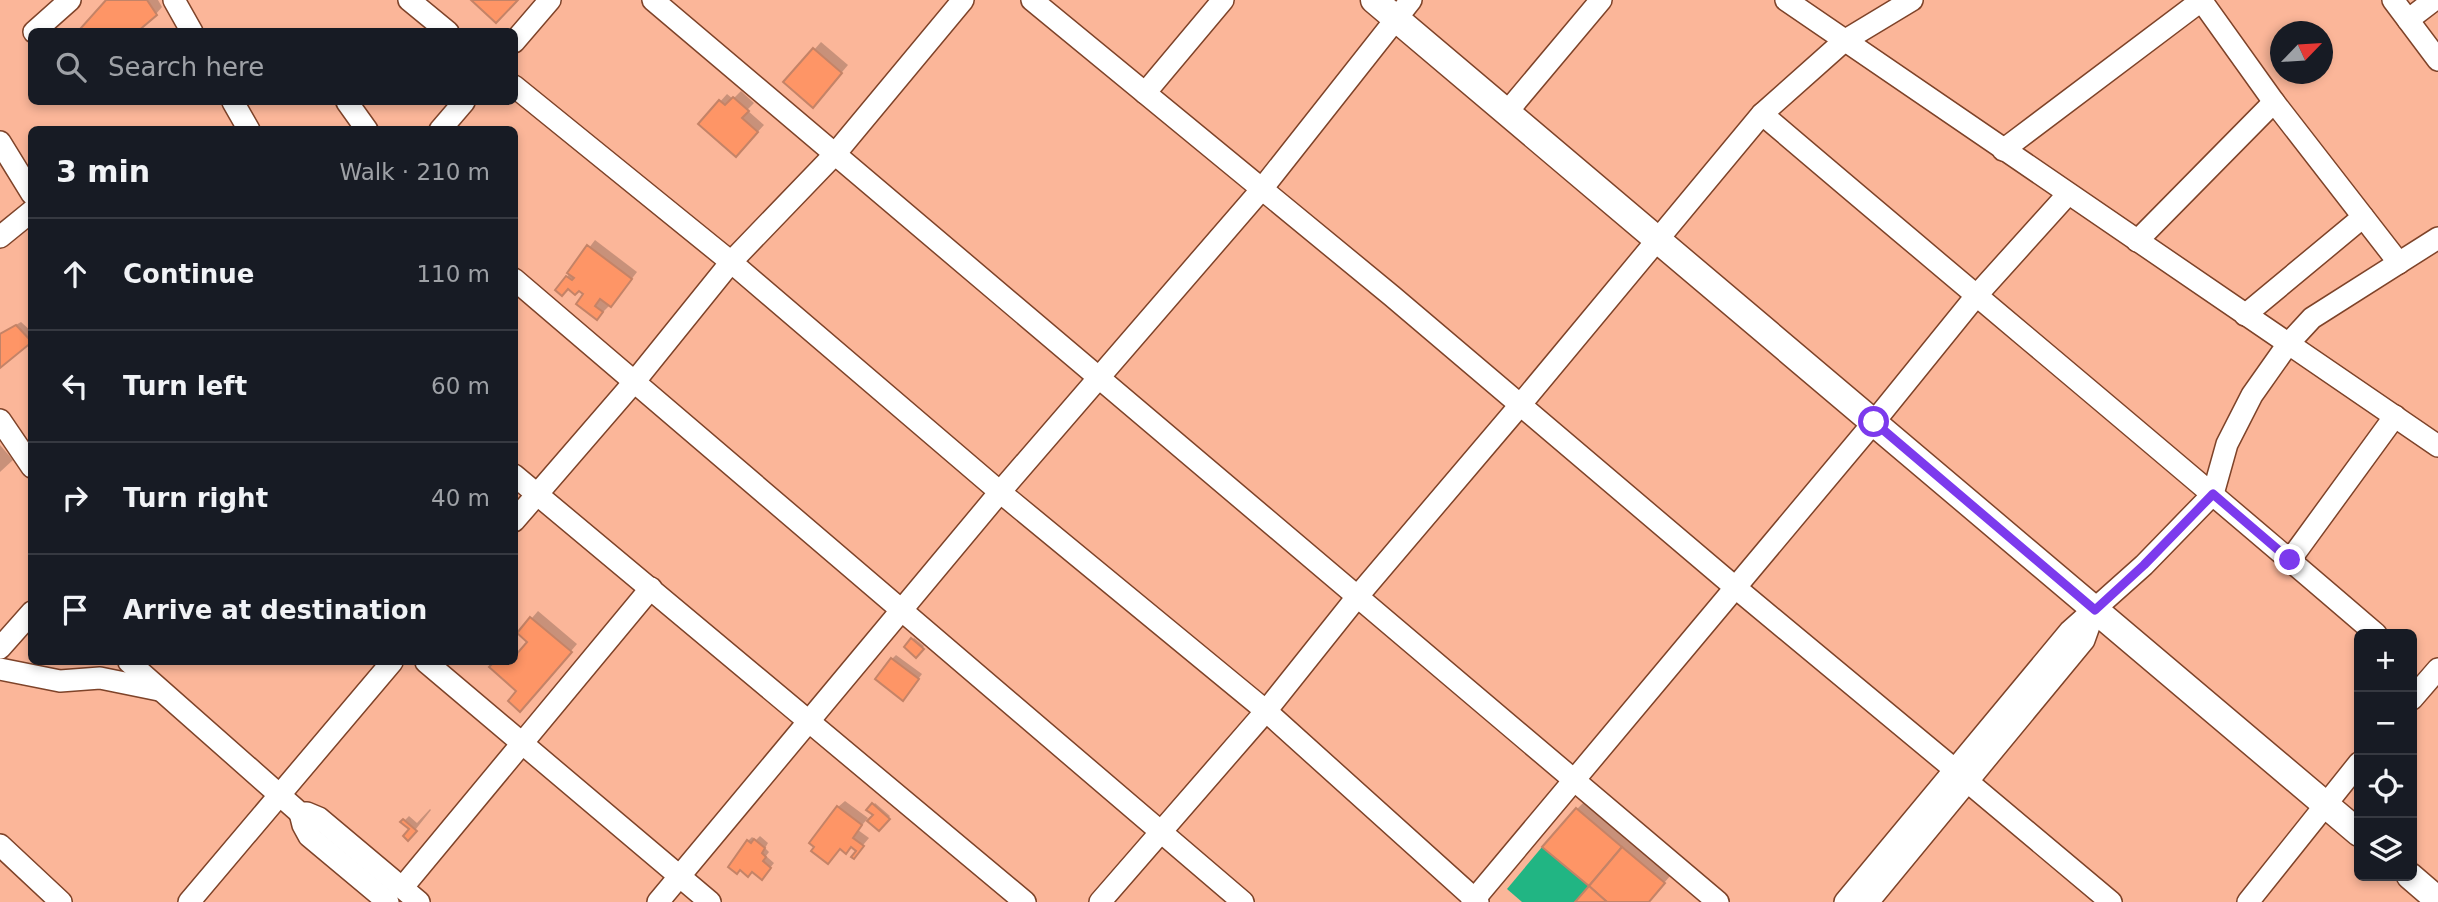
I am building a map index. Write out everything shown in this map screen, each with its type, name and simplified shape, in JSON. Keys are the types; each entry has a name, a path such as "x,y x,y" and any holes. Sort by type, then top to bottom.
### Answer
{"street":[{"path":"38,28 70,0"},
{"path":"174,0 190,28"},
{"path":"409,0 442,28"},
{"path":"518,37 550,0"},
{"path":"653,0 1718,902"},
{"path":"518,516 635,381 731,262 835,154 963,0"},
{"path":"1032,0 1392,296 2111,902"},
{"path":"1145,93 1223,0"},
{"path":"1374,0 1404,9 1507,113 2354,829"},
{"path":"1507,113 1601,0"},
{"path":"1786,0 2437,444"},
{"path":"1100,902 1266,711 1357,597 1762,114 1844,41 1912,0"},
{"path":"2003,150 2202,0 2274,102 2399,263"},
{"path":"2393,0 2438,60"},
{"path":"2408,20 2434,0"},
{"path":"657,902 1000,492 1261,190 1404,9"},
{"path":"518,89 731,262 1000,492 1266,711 1475,901 1976,296 2068,194"},
{"path":"2137,241 2274,102"},
{"path":"235,105 247,126"},
{"path":"349,105 364,126"},
{"path":"443,126 461,105"},
{"path":"1762,114 2370,629"},
{"path":"0,142 28,188"},
{"path":"0,237 28,214"},
{"path":"2245,315 2363,217"},
{"path":"1868,902 2070,631 2144,565 2213,494 2227,444 2252,395 2288,344 2312,318 2438,238"},
{"path":"518,282 1243,902"},
{"path":"2290,560 2395,416"},
{"path":"0,420 28,461"},
{"path":"518,478 1024,902"},
{"path":"132,665 300,813 319,818 403,897 522,743 651,588"},
{"path":"0,648 28,616"},
{"path":"189,902 389,665"},
{"path":"430,665 710,902"},
{"path":"0,669 60,681 100,678 161,690"},
{"path":"2417,693 2433,674"},
{"path":"2248,902 2354,769"},
{"path":"1845,902 1961,775"},
{"path":"0,845 61,902"},
{"path":"2416,881 2438,900"}],"green space":[{"path":"1542,847 1589,886 1575,902 1522,902 1507,889"}],"building":[{"path":"106,0 147,0 157,15 142,28 81,28"},
{"path":"471,0 518,0 496,23"},
{"path":"813,48 842,73 813,108 783,82"},
{"path":"733,97 749,111 742,118 758,132 736,157 698,124 719,100 725,105"},
{"path":"587,245 632,279 611,307 600,299 595,306 603,312 597,320 576,304 583,294 579,291 575,295 568,289 562,296 555,290 566,276 572,280 574,278 567,273"},
{"path":"16,325 28,338 28,345 0,368 0,334"},
{"path":"530,617 572,652 520,712 508,701 516,691 489,667 518,665 518,652 527,642 518,632"},
{"path":"911,638 924,649 916,658 904,647"},
{"path":"891,658 919,679 903,701 875,679"},
{"path":"872,803 890,819 879,831 867,821 873,815 866,810"},
{"path":"837,806 862,825 853,838 864,846 854,859 851,857 856,851 851,847 846,854 840,849 828,864 811,851 814,847 809,843"},
{"path":"1576,808 1622,847 1589,886 1542,847"},
{"path":"403,819 417,831 408,841 403,836 409,829 400,822"},
{"path":"754,839 765,848 762,853 766,857 763,861 771,868 762,880 752,872 748,877 740,870 737,874 728,867 747,840 751,843"},
{"path":"1622,847 1665,883 1649,902 1607,902 1589,886"},
{"path":"1589,886 1607,902 1575,902"}],"route":[{"path":"1874,422 2095,610 2190,520 2213,494 2290,560"}]}
